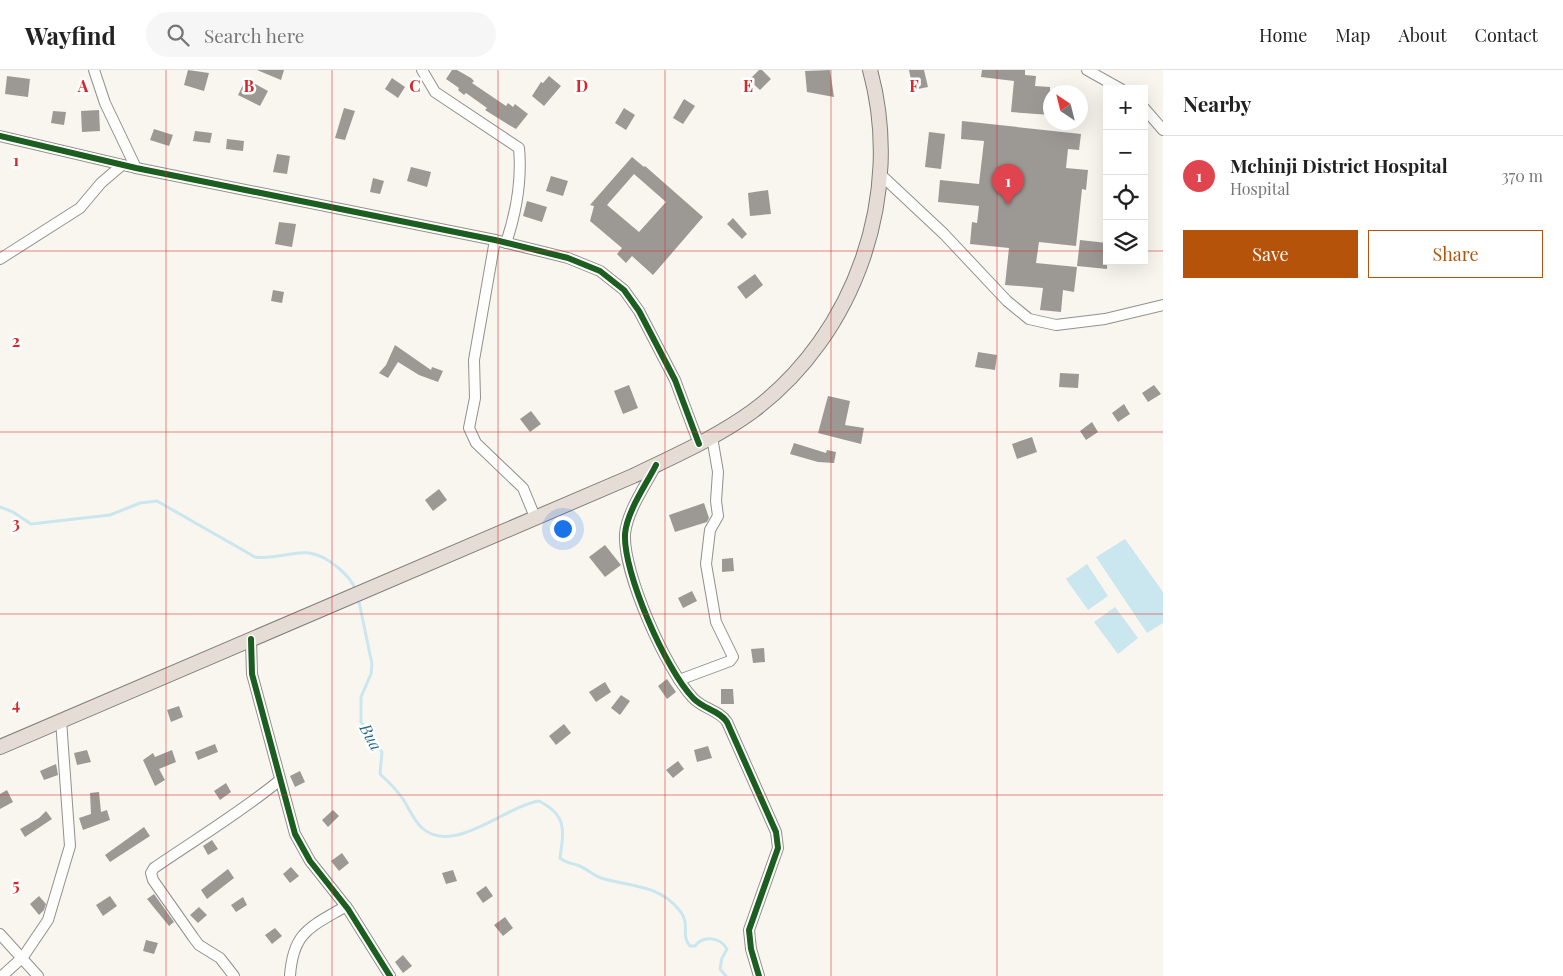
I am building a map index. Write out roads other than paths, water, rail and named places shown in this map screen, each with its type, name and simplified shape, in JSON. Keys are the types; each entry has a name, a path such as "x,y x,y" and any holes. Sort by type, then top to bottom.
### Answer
{"highway":[{"path":"0,746 656,465 712,437 754,410 778,390 820,342 836,318 851,289 874,225 880,174 879,109 870,70"}],"street":[{"path":"94,70 105,103 136,168"},
{"path":"422,70 435,92 519,148 520,160 515,216 506,243"},
{"path":"1087,70 1114,85"},
{"path":"1148,113 1163,130"},
{"path":"0,136 136,168 495,240 568,258 600,271 624,290 639,311 675,380 699,444"},
{"path":"0,259 80,208 101,183 122,165"},
{"path":"880,174 925,215 1007,301 1029,318 1056,325 1105,318 1163,305"},
{"path":"495,240 474,360 475,398 469,428 476,443 523,488 535,517"},
{"path":"679,680 730,661 733,658 716,622 706,564 710,530 718,516 716,501 718,472 712,437"},
{"path":"656,465 631,514 625,534 626,547 637,590 666,660 694,699 723,716 727,722 776,832 778,848 749,930 750,949 759,976"},
{"path":"251,639 252,674 291,824 302,848 346,906 390,976"},
{"path":"2,976 23,957 48,920 70,846 61,720"},
{"path":"234,976 220,958 193,937 153,880 151,873 154,868 199,837 247,807 280,780"},
{"path":"290,976 291,959 303,934 346,906"},
{"path":"0,934 23,957 38,976"}],"water":[{"path":"1125,539 1163,592 1163,623 1147,633 1096,557"},
{"path":"1087,564 1108,596 1088,610 1066,579"},
{"path":"1115,607 1138,638 1118,654 1094,622"}],"waterway":[{"name":"Bua","path":"0,507 13,512 31,524 110,515 140,503 157,501 255,557 262,558 309,553 323,558 343,572 356,591"},
{"name":"Bua","path":"358,597 372,664 371,674 361,697 361,722 382,752 380,774 400,795 419,825 435,835 449,836 480,827 511,811 539,801 555,812 562,824 560,858 580,866 601,878 653,891 672,902 685,920 686,938 690,946 695,946 702,940 711,939 720,942 727,949 722,958 720,969 726,976"}],"place":[{"name":"Mchinji District Hospital","path":"1008,205"}]}
